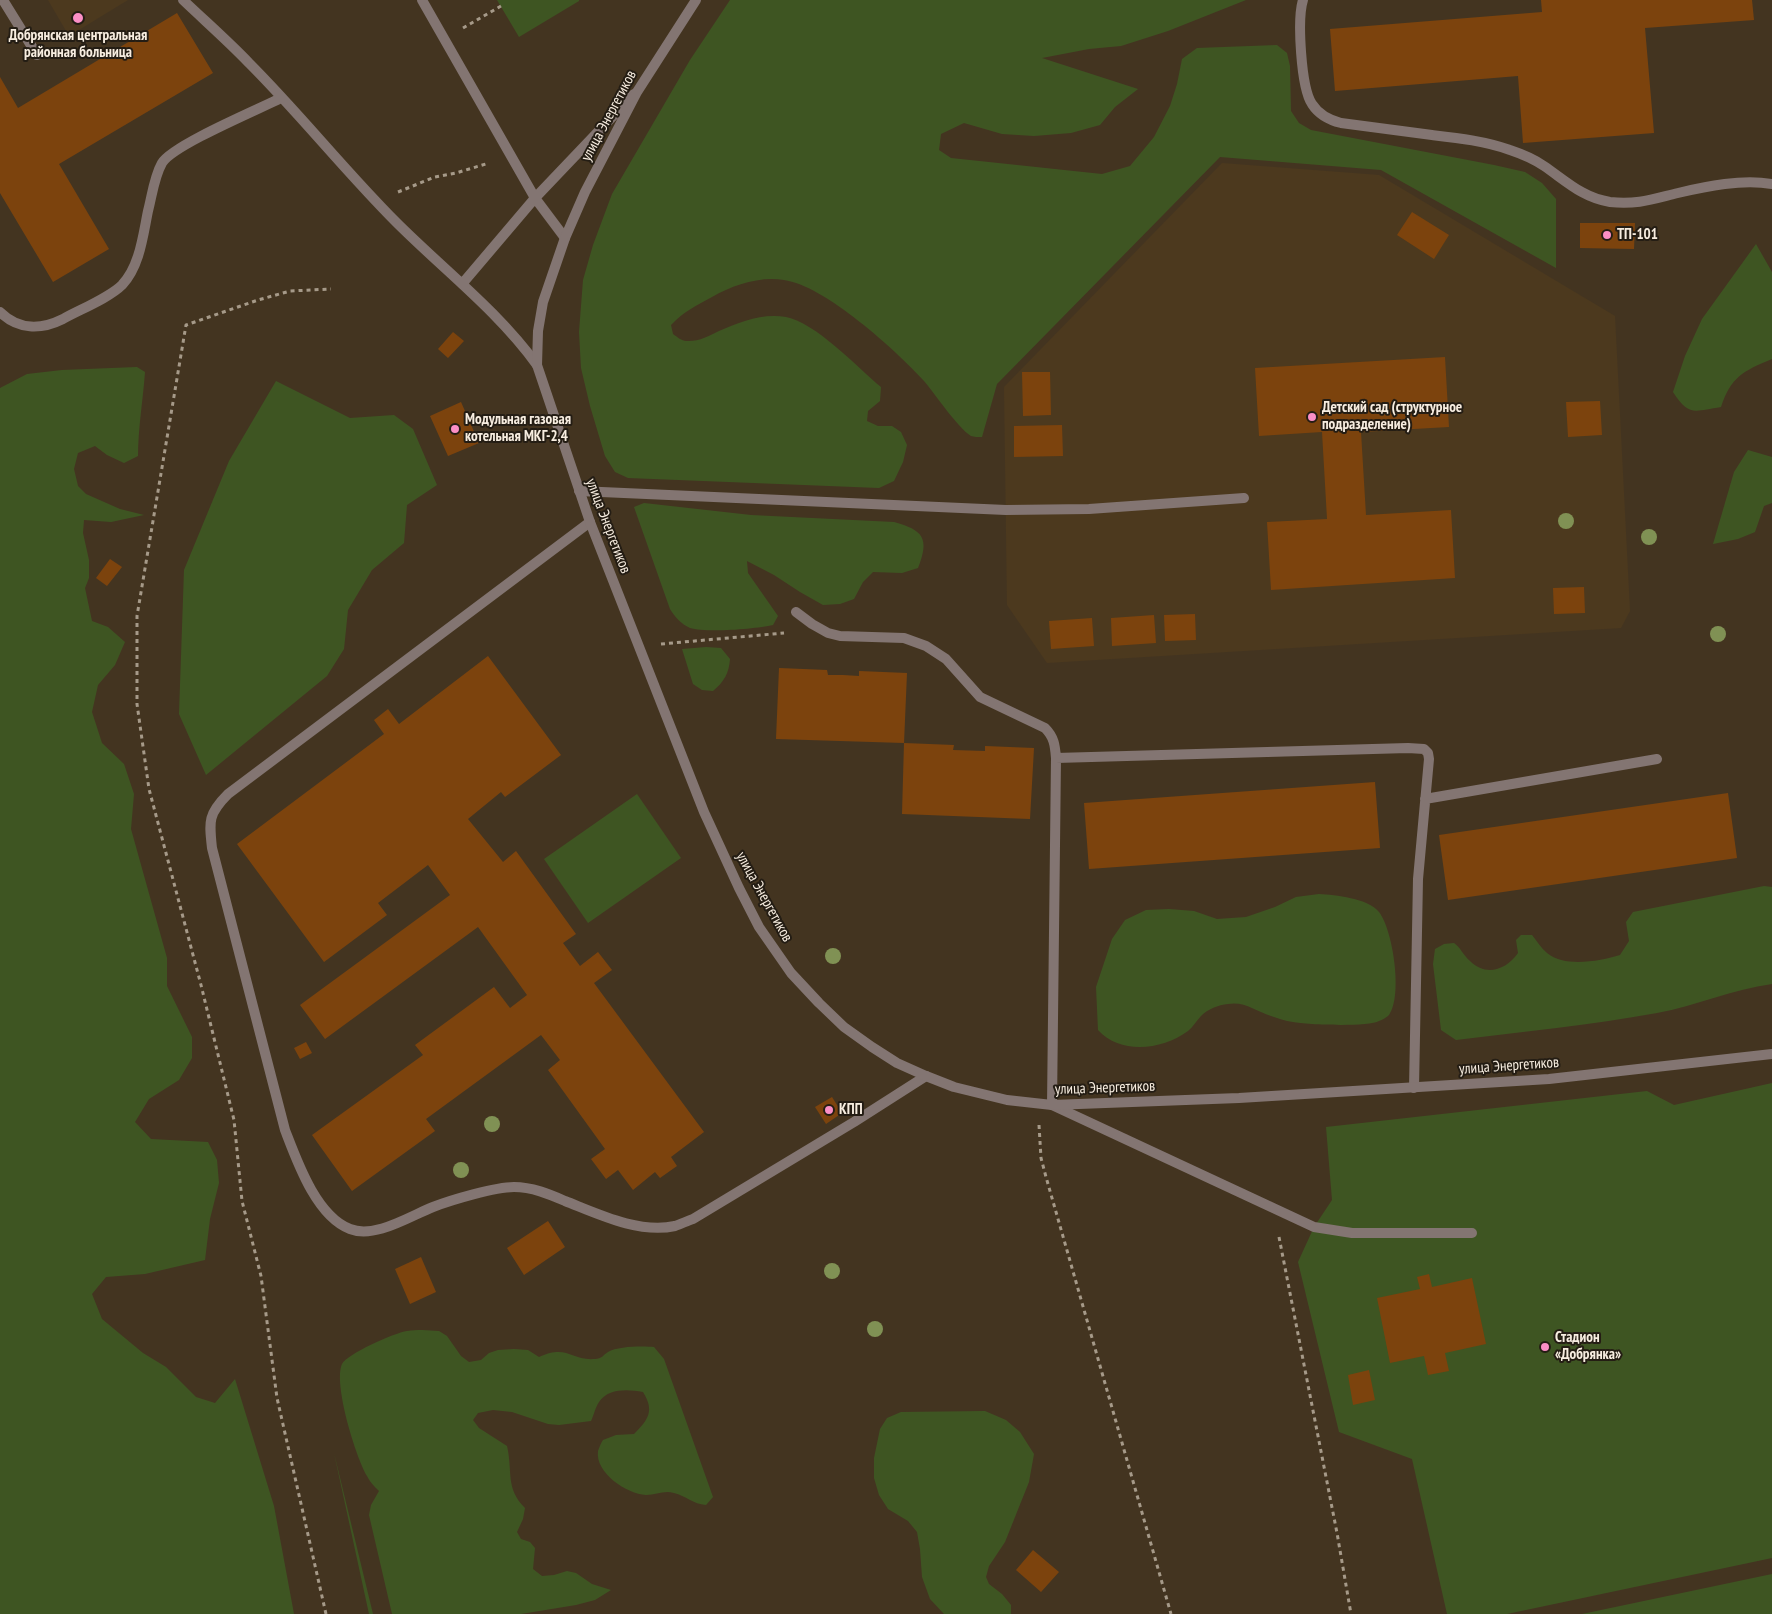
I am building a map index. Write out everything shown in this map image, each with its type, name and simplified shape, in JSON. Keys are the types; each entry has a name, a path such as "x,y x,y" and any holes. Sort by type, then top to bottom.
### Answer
{"street":[{"path":"3,0 37,55"},
{"path":"183,0 249,63 349,174 521,343 537,366"},
{"path":"422,0 536,198 565,238"},
{"name":"улица Энергетиков","path":"696,0 637,92 585,192 565,238 543,302 538,331 537,366 590,522 704,812 759,927 791,973 819,1003 844,1027 897,1063 926,1076 954,1087 980,1094 1007,1100 1052,1105 1239,1098 1549,1079 1772,1054"},
{"path":"1303,0 1300,12 1306,93 1319,113 1330,120 1461,138 1509,150 1542,165 1580,192 1610,202 1650,201 1720,184 1763,182 1772,184"},
{"path":"462,284 536,198 637,92"},
{"path":"0,312 7,320 28,327 50,325 102,298 122,285 132,270 140,249 156,178 162,163 174,152 190,142 281,98"},
{"path":"579,491 1006,510 1089,509 1244,498"},
{"path":"590,522 228,794 217,804 211,817 212,848 285,1130 298,1163 318,1201 329,1214 350,1229 364,1231 389,1226 434,1207 489,1191 512,1187 529,1188 590,1211 636,1225 675,1226 693,1219 854,1122 926,1076"},
{"path":"796,612 828,633 840,636 904,638 926,646 946,659 980,697 1045,728 1052,736 1056,758 1052,1105 1314,1228 1352,1233 1472,1234"},
{"path":"1056,758 1424,749 1428,753 1418,879 1414,1088"},
{"path":"1425,799 1657,759"}],"path":[{"path":"456,32 501,6"},
{"path":"395,193 435,177 456,173 495,161"},
{"path":"326,1614 277,1398 261,1276 242,1201 234,1120 201,985 149,789 137,704 137,616 186,324 290,291 331,289"},
{"path":"638,646 786,633"},
{"path":"1038,1104 1041,1158 1171,1614"},
{"path":"1273,1208 1337,1533 1351,1614"}],"shaded area":[{"name":"Добрянская центральная районная больница","path":"48,0 128,0 69,36"},
{"name":"Детский сад (структурное подразделение)","path":"1222,163 1379,175 1615,316 1630,611 1621,628 1047,663 1007,605 1004,387"}],"green space":[{"path":"497,0 579,0 579,1 519,37"},
{"path":"730,0 1246,0 1168,31 1121,46 1089,49 1042,58 1138,89 1115,107 1100,125 1071,133 1034,136 1002,134 964,123 941,134 939,150 951,158 1102,174 1130,166 1154,137 1170,106 1182,59 1197,48 1277,45 1287,53 1290,66 1291,111 1299,123 1311,130 1525,172 1542,183 1556,199 1556,268 1381,170 1220,157 997,384 982,437 971,436 965,432 912,368 878,337 839,306 800,285 784,280 756,280 720,293 680,316 671,325 673,334 684,341 695,341 743,322 768,316 786,317 810,327 823,336 881,387 880,401 868,411 867,421 878,426 892,426 901,432 907,445 903,462 894,481 879,488 628,478 615,472 605,456 581,368 579,332 583,280 593,245 612,194 690,60"},
{"path":"1756,244 1772,272 1772,359 1753,367 1739,376 1729,389 1721,407 1698,411 1688,409 1673,392 1685,356 1702,319"},
{"path":"137,367 145,372 138,456 124,463 107,455 95,446 78,453 74,469 78,486 86,494 120,509 144,515 111,522 84,520 83,533 89,560 89,578 85,588 92,621 108,627 125,642 115,665 98,685 92,712 102,743 124,764 134,794 131,829 167,958 167,986 192,1037 192,1058 179,1080 149,1099 135,1122 151,1139 208,1142 217,1160 219,1183 210,1219 205,1260 145,1274 106,1277 92,1294 102,1319 143,1353 166,1367 196,1397 215,1403 235,1379 274,1506 294,1614 0,1614 0,388 27,374 62,370"},
{"path":"276,381 350,418 394,415 413,429 437,485 407,505 404,543 372,570 348,610 344,649 327,676 206,775 179,714 184,570 229,461"},
{"path":"1748,450 1772,457 1772,503 1764,506 1755,532 1738,539 1713,544 1734,472"},
{"path":"644,503 751,515 894,522 918,532 923,542 922,558 918,568 902,573 873,572 863,582 854,599 840,604 823,605 747,561 748,573 778,616 773,625 731,630 690,628 676,617 670,609 634,507"},
{"path":"721,648 730,659 725,677 713,691 702,690 693,684 682,649"},
{"path":"637,794 681,858 588,923 544,859"},
{"path":"1764,886 1772,887 1772,984 1757,986 1672,1010 1582,1025 1456,1040 1441,1030 1433,964 1435,949 1444,944 1454,943 1476,966 1489,970 1502,967 1513,959 1518,953 1516,940 1521,935 1532,935 1541,947 1554,958 1573,962 1603,959 1620,955 1629,941 1626,922 1633,912"},
{"path":"1319,894 1351,898 1367,903 1379,912 1384,921 1392,947 1396,979 1393,1006 1389,1015 1380,1021 1338,1025 1300,1023 1284,1020 1245,1005 1234,1003 1210,1009 1188,1031 1154,1046 1130,1046 1118,1043 1107,1038 1098,1030 1096,987 1112,939 1125,920 1146,910 1169,909 1194,911 1217,919 1246,917 1296,897"},
{"name":"Стадион «Добрянка»","path":"1772,1083 1772,1558 1507,1614 1447,1614 1412,1459 1339,1432 1298,1262 1314,1227 1332,1200 1326,1127 1647,1091 1674,1105"},
{"path":"411,1330 439,1331 447,1336 461,1356 469,1362 481,1360 489,1353 498,1350 528,1350 539,1357 549,1353 563,1352 580,1358 595,1359 612,1350 654,1347 664,1359 713,1497 706,1505 670,1492 638,1494 614,1481 602,1467 598,1459 598,1451 603,1440 616,1435 634,1434 646,1420 649,1405 643,1392 625,1390 608,1394 599,1402 591,1421 559,1425 548,1424 512,1412 493,1410 478,1413 473,1420 479,1428 507,1446 512,1486 519,1501 525,1508 523,1519 517,1532 521,1539 530,1542 535,1548 533,1569 542,1576 567,1571 576,1573 592,1584 611,1590 595,1600 521,1614 392,1614 369,1515 371,1505 379,1491 367,1476 357,1453 343,1403 340,1374 342,1364 361,1350 401,1333"},
{"path":"985,1411 1006,1420 1020,1432 1034,1454 1029,1482 1005,1542 989,1566 986,1577 989,1584 1002,1594 1011,1605 1011,1614 944,1614 930,1599 922,1577 917,1532 908,1521 888,1509 879,1495 874,1478 874,1458 880,1429 887,1418 901,1412"},
{"path":"334,1453 373,1614 369,1614"},
{"path":"1772,1574 1772,1614 1582,1614"}],"building":[{"path":"1541,0 1752,0 1754,20 1645,28 1654,133 1523,143 1518,76 1335,91 1330,29 1542,12"},
{"path":"177,13 213,73 59,164 109,249 53,282 0,193 0,77 18,108"},
{"path":"1412,212 1449,235 1434,259 1397,235"},
{"name":"ТП-101","path":"1580,223 1635,223 1634,249 1580,248"},
{"path":"453,332 464,341 448,358 438,349"},
{"path":"1445,357 1449,427 1361,432 1366,515 1451,510 1455,578 1271,590 1267,522 1327,519 1322,432 1259,436 1255,368"},
{"path":"1022,372 1050,372 1051,415 1023,416"},
{"path":"1600,401 1602,435 1568,437 1566,402"},
{"name":"Модульная газовая котельная МКГ-2,4","path":"461,402 479,443 448,456 430,416"},
{"path":"1062,425 1063,456 1014,457 1014,426"},
{"path":"110,559 122,567 107,586 96,578"},
{"path":"1584,587 1585,613 1554,614 1553,588"},
{"path":"1195,614 1196,640 1165,641 1164,615"},
{"path":"1154,615 1156,643 1112,646 1111,618"},
{"path":"1092,618 1094,646 1051,649 1049,621"},
{"path":"488,656 561,755 505,797 501,792 468,819 503,862 516,851 576,934 563,943 580,966 598,952 612,970 594,983 704,1132 671,1157 677,1166 660,1178 655,1172 633,1190 618,1170 606,1179 591,1159 605,1149 548,1070 560,1060 541,1035 426,1119 435,1131 352,1191 312,1135 423,1055 415,1045 494,987 510,1008 527,995 478,927 325,1039 300,1005 450,895 428,865 378,903 387,915 324,962 237,844 384,734 374,720 388,709 399,724"},
{"path":"779,668 827,670 828,675 859,676 859,671 907,673 904,743 776,739"},
{"path":"904,743 954,745 953,750 985,751 985,746 1034,748 1030,819 902,814"},
{"path":"1375,782 1380,848 1089,869 1084,803"},
{"path":"1728,793 1737,858 1448,900 1439,835"},
{"path":"306,1042 312,1053 300,1059 294,1048"},
{"name":"КПП","path":"832,1097 842,1113 826,1124 815,1107"},
{"path":"548,1221 565,1247 524,1275 507,1248"},
{"path":"421,1257 436,1292 410,1304 395,1269"},
{"path":"1429,1274 1432,1287 1472,1278 1486,1344 1445,1353 1449,1371 1428,1375 1424,1356 1390,1363 1377,1298 1420,1289 1417,1277"},
{"path":"1369,1370 1375,1400 1353,1405 1348,1375"},
{"path":"1033,1550 1059,1572 1041,1592 1016,1570"}],"place":[{"name":"Добрянская центральная районная больница","path":"78,18"},
{"name":"ТП-101","path":"1607,235"},
{"name":"Детский сад (структурное подразделение)","path":"1312,417"},
{"name":"Модульная газовая котельная МКГ-2,4","path":"455,429"},
{"name":"КПП","path":"829,1110"},
{"name":"Стадион «Добрянка»","path":"1545,1347"}]}
